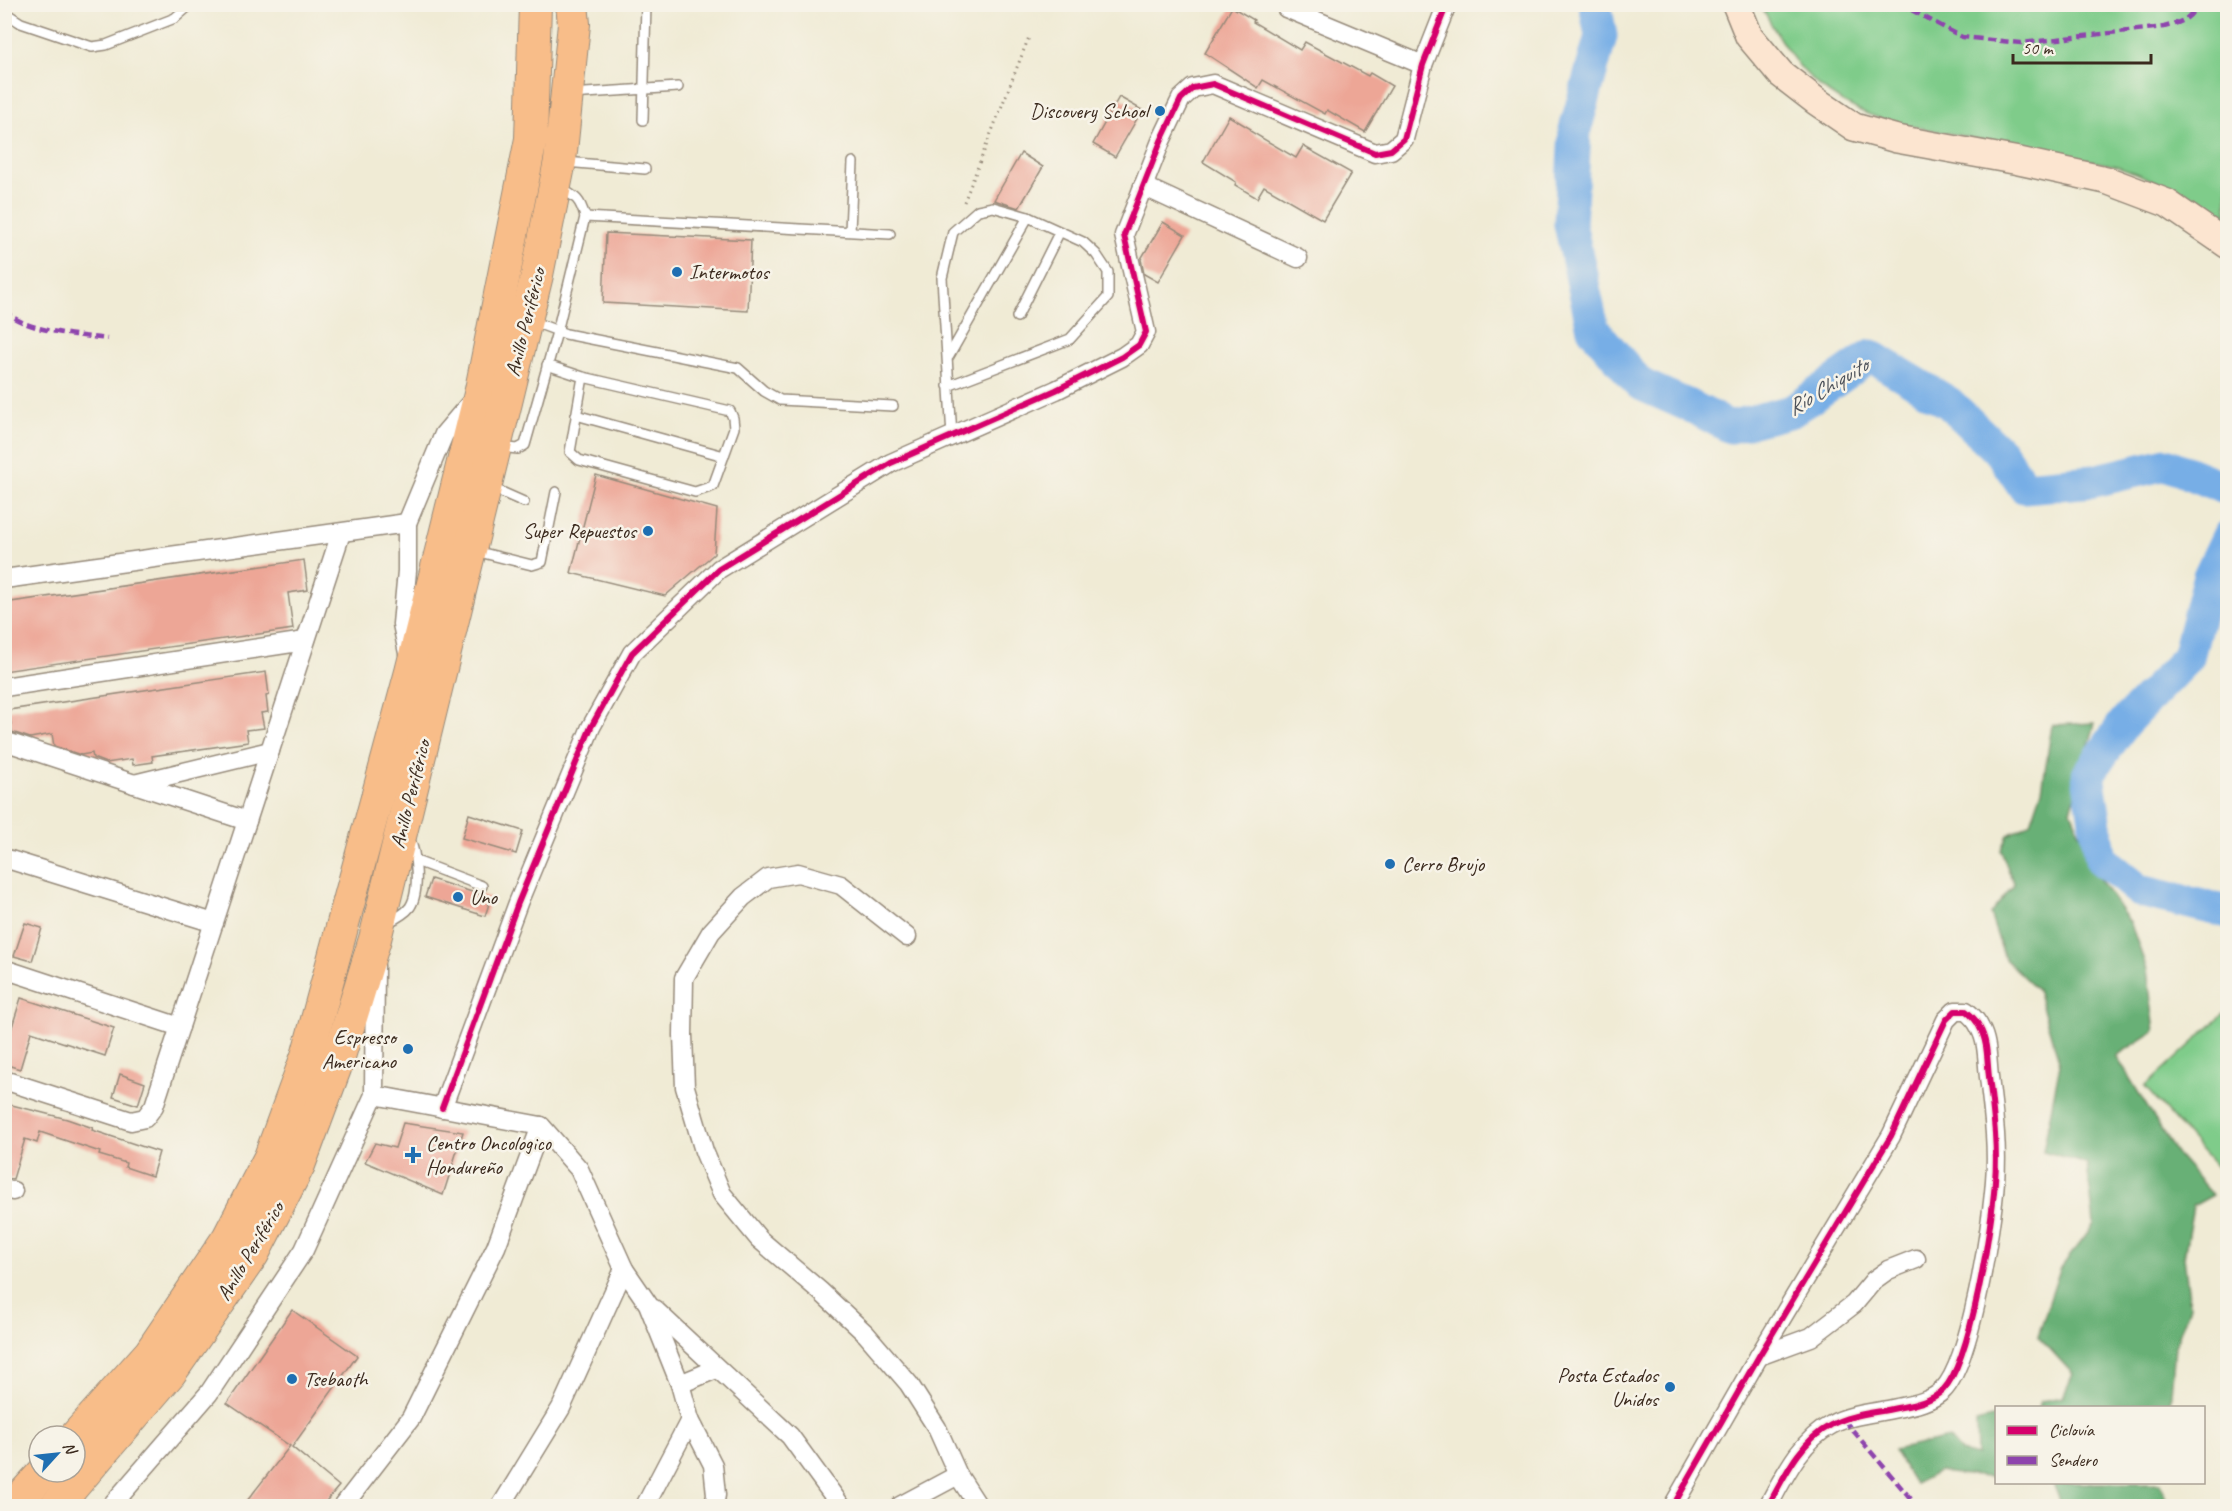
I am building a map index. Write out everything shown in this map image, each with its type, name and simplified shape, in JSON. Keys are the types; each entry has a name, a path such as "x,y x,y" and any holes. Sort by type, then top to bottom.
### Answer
{"highway":[{"name":"Anillo Periférico","path":"87,1424 150,1353 228,1238 270,1157 308,1053 411,672 481,390 531,139 535,4"},
{"name":"Anillo Periférico","path":"56,1506 170,1373 253,1254 299,1165 337,1063 376,934 526,319 558,173 568,94 573,24 572,4"}],"main road":[{"path":"1736,4 1749,36 1781,74 1854,127 1897,139 2019,161 2106,180 2167,203 2228,245"}],"street":[{"path":"1288,4 1286,8 1423,65"},
{"path":"442,1108 518,903 587,738 632,653 718,569 891,463 1056,390 1122,357 1139,345 1146,332 1124,235 1181,99 1193,88 1213,84 1375,153 1391,150 1404,139 1423,65 1447,4"},
{"path":"1143,186 1298,258"},
{"path":"411,672 402,624 407,571 407,523 444,434 481,390"},
{"path":"4,579 407,523"},
{"path":"4,1080 131,1121 138,1121 150,1113 340,533"},
{"path":"4,687 305,641"},
{"path":"4,741 247,821"},
{"path":"134,784 270,751"},
{"path":"4,858 214,922"},
{"path":"907,937 841,885 798,873 768,878 743,897 711,932 684,978 685,1087 704,1151 722,1194 759,1239 866,1334 909,1384 937,1428 958,1475 978,1506"},
{"path":"111,1506 209,1393 304,1250 374,1095 376,934"},
{"path":"4,969 180,1027"},
{"path":"1673,1506 1759,1356 1891,1136 1946,1020 1955,1011 1966,1011 1973,1016 1986,1043 1995,1132 1995,1180 1979,1283 1962,1353 1955,1372 1942,1391 1922,1403 1830,1425 1804,1446 1768,1506"},
{"path":"374,1095 541,1126 579,1169 624,1269 648,1304 790,1436 841,1506"},
{"path":"343,1506 411,1418 496,1247 541,1126"},
{"path":"1759,1356 1811,1337 1854,1304 1874,1280 1888,1270 1916,1259"},
{"path":"501,1506 561,1408 624,1269"},
{"path":"648,1304 680,1384 690,1420 713,1465 716,1495 714,1506"},
{"path":"680,1384 716,1369"},
{"path":"645,1506 690,1420"},
{"path":"900,1506 958,1475"}],"lane":[{"path":"4,12 21,23 92,47 106,45 175,18 191,4"},
{"path":"643,120 646,4"},
{"path":"568,94 678,87"},
{"path":"850,231 853,162"},
{"path":"558,173 645,169"},
{"path":"494,446 518,449 525,446 557,332 585,217 581,202 573,195 558,173"},
{"path":"948,386 1070,339 1108,297 1108,272 1096,254 1083,242 1028,217 993,207 978,210 953,232 942,278 948,356 948,386 952,437"},
{"path":"585,217 891,234"},
{"path":"948,356 1028,217"},
{"path":"1017,317 1059,233"},
{"path":"526,319 557,332 738,368 764,391 780,400 893,406"},
{"path":"547,365 583,377 730,411 734,428 713,486 695,492 579,460 570,452 583,377"},
{"path":"576,415 724,456"},
{"path":"485,485 524,502"},
{"path":"469,549 532,565 542,562 556,492"},
{"path":"376,934 408,910 413,902 416,861 412,844 402,826"},
{"path":"416,861 482,886"}],"path":[{"path":"953,232 1029,37"}],"green space":[{"path":"1761,5 2227,5 2227,221 2174,190 2117,166 1890,122 1846,104 1827,92 1798,64"},
{"path":"2095,723 2071,811 2098,877 2131,924 2147,970 2155,1031 2116,1056 2175,1152 2213,1195 2193,1206 2184,1257 2190,1306 2175,1346 2170,1406 2039,1406 2041,1401 2063,1397 2073,1374 2038,1336 2060,1269 2094,1224 2087,1164 2043,1151 2060,1064 2037,990 2005,959 1990,914 2014,885 2001,850 2008,835 2031,823 2042,790 2052,725"},
{"path":"2227,1011 2227,1179 2145,1087"},
{"path":"1995,1417 1995,1478 1939,1472 1915,1484 1894,1450 1949,1438 1961,1452 1977,1456 1976,1422"},
{"path":"2053,1484 2160,1484 2168,1504 2166,1506 2062,1506"}],"building":[{"path":"1232,7 1300,50 1305,42 1368,76 1370,73 1392,86 1365,132 1327,110 1325,114 1263,80 1258,88 1205,53"},
{"path":"1119,97 1142,110 1115,157 1093,144"},
{"path":"1229,116 1296,158 1303,146 1351,173 1323,220 1264,186 1257,198 1203,162"},
{"path":"1021,153 1043,167 1019,208 994,200"},
{"path":"1163,222 1185,235 1158,282 1144,274 1141,259"},
{"name":"Intermotos","path":"606,233 751,240 748,311 603,303"},
{"name":"Super Repuestos","path":"596,475 717,509 714,554 665,596 571,573"},
{"path":"304,560 308,590 288,593 293,629 4,671 4,603"},
{"path":"266,672 269,695 266,696 268,712 261,713 264,728 246,730 248,742 152,756 153,762 133,765 132,759 106,763 93,758 92,753 81,755 54,746 52,734 30,738 12,732 9,710"},
{"path":"469,814 523,831 516,854 462,838"},
{"name":"Uno","path":"431,879 491,898 485,916 425,897"},
{"path":"25,923 42,928 32,961 14,956"},
{"path":"21,998 114,1028 105,1056 31,1032 20,1069 4,1064 4,1028 11,1030"},
{"path":"120,1074 145,1083 138,1105 113,1097"},
{"path":"4,1103 67,1119 93,1128 92,1130 159,1152 152,1176 125,1167 126,1163 99,1155 100,1152 40,1132 37,1143 25,1139 13,1179 4,1178"},
{"name":"Centro Oncologico Hondureño","path":"403,1123 463,1132 443,1195 365,1162 375,1143 395,1148"},
{"name":"Tsebaoth","path":"292,1310 357,1356 292,1447 339,1486 322,1506 243,1506 290,1446 227,1403"}],"waterway":[{"name":"Río Chiquito","path":"1595,4 1601,36 1575,130 1570,224 1593,329 1640,384 1730,427 1792,411 1871,356 1949,403 2001,453 2024,487 2094,481 2166,464 2228,489"},
{"name":"Río Chiquito","path":"2228,536 2209,576 2188,657 2124,723 2088,775 2101,859 2140,891 2228,912"}],"marked path":[{"path":"1900,4 1962,37 2021,43 2164,27 2188,17 2196,4"},
{"path":"4,310 13,317 38,328 107,339"},
{"path":"1844,1420 1917,1506"}],"cycle path":[{"path":"442,1108 518,903 591,727 632,653 719,569 891,463 1056,390 1122,357 1139,345 1146,332 1124,235 1161,141 1181,99 1193,88 1213,84 1375,153 1391,150 1404,139 1423,65 1447,4"},
{"path":"1673,1506 1759,1356 1891,1136 1946,1020 1955,1011 1966,1011 1979,1025 1986,1045 1995,1129 1996,1168 1985,1259 1963,1352 1953,1375 1943,1390 1933,1397 1915,1404 1846,1418 1820,1432 1810,1440 1794,1461 1768,1506"}],"place":[{"name":"Discovery School","path":"1160,111"},
{"name":"Intermotos","path":"677,272"},
{"name":"Super Repuestos","path":"648,531"},
{"name":"Cerro Brujo","path":"1390,864"},
{"name":"Uno","path":"458,897"},
{"name":"Espresso Americano","path":"408,1049"},
{"name":"Centro Oncologico Hondureño","path":"413,1155"},
{"name":"Tsebaoth","path":"292,1379"},
{"name":"Posta Estados Unidos","path":"1670,1387"}]}
